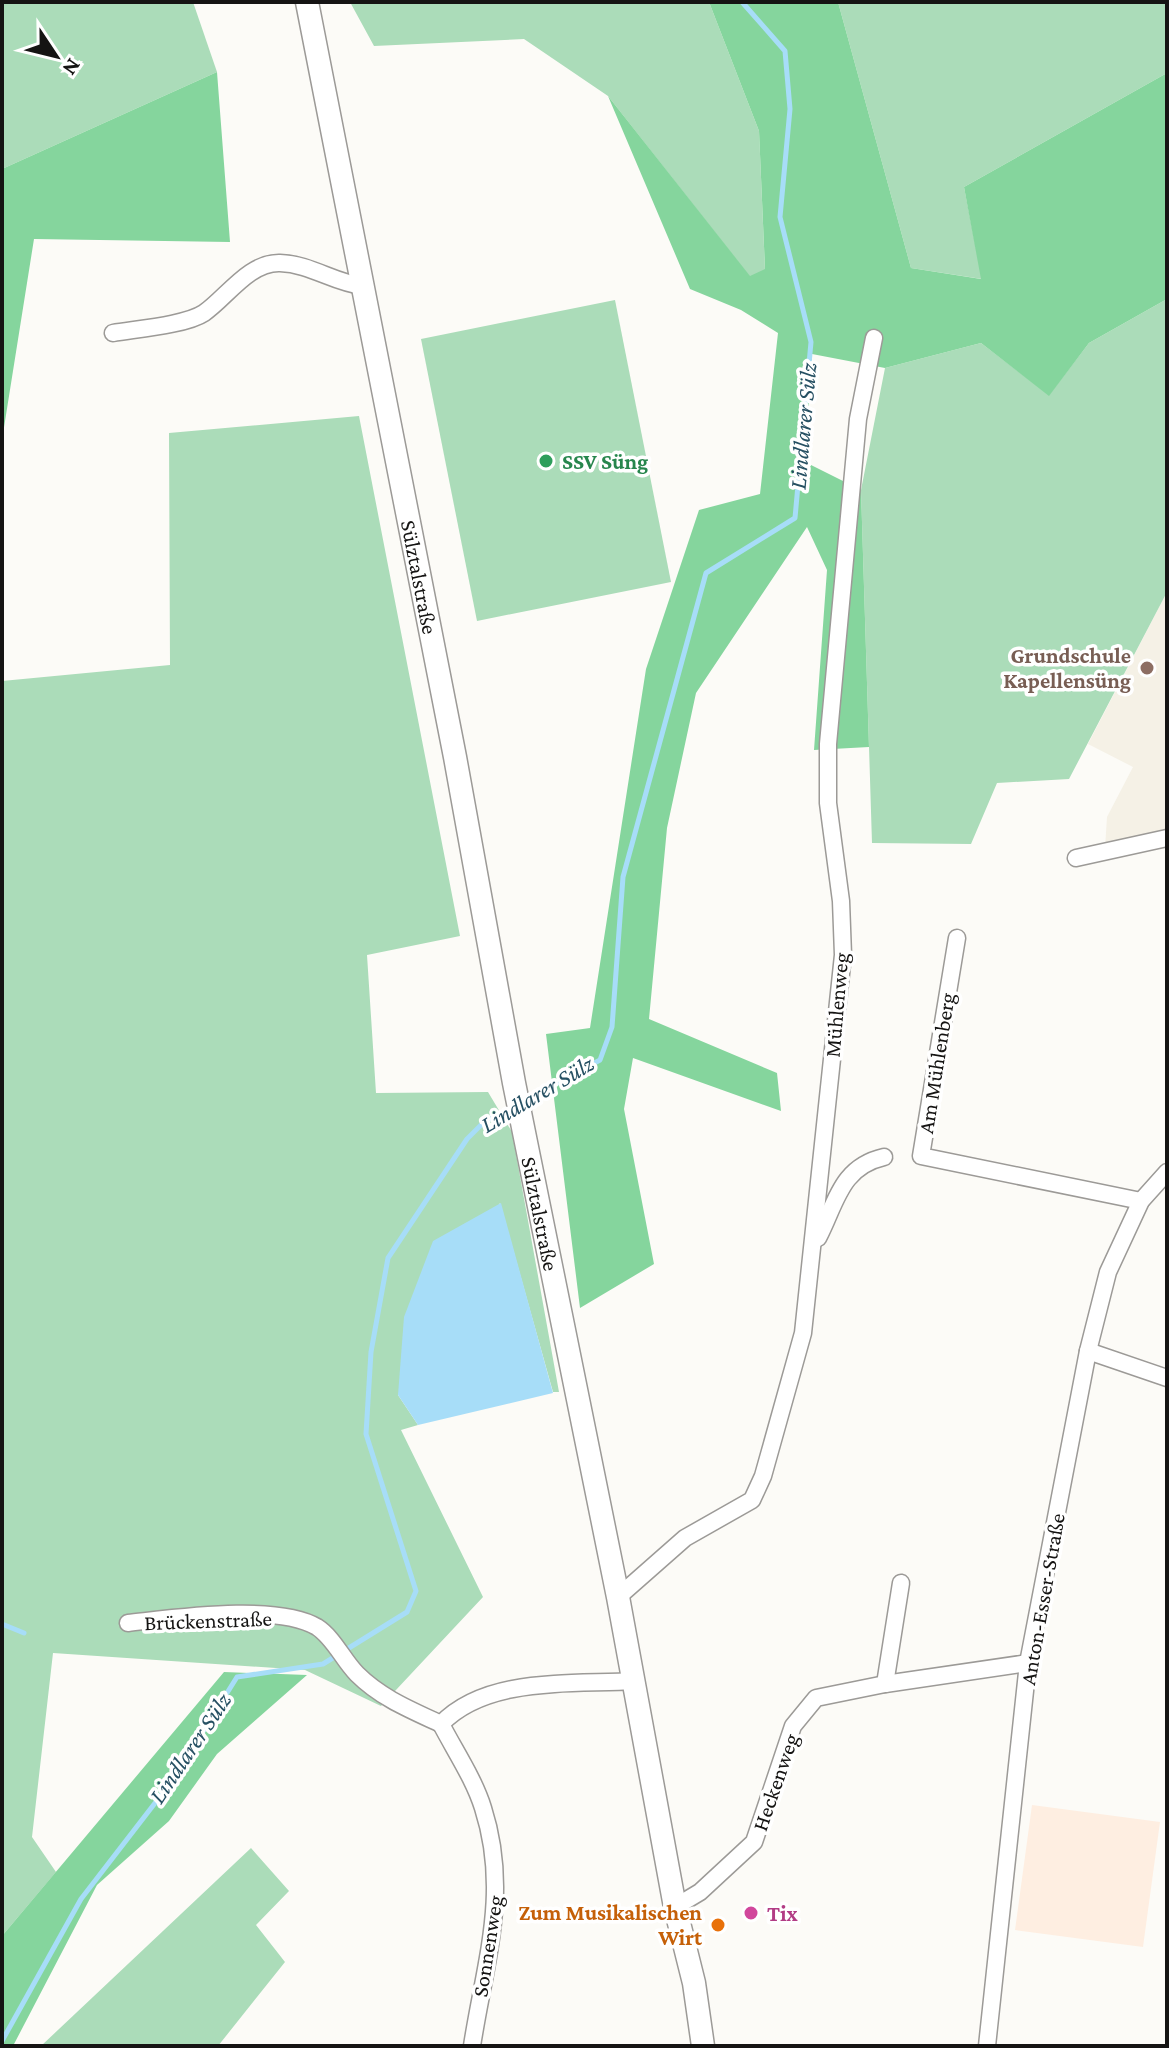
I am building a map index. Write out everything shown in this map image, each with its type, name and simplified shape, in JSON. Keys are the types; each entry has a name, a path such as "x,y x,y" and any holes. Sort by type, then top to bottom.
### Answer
{"main road":[{"name":"Sülztalstraße","path":"307,2 455,757 514,1083 618,1597 675,1907 694,1983 703,2046"}],"street":[{"path":"113,333 201,315 248,273 277,262 312,268 344,284 363,286"},
{"name":"Mühlenweg","path":"618,1597 685,1538 752,1500 763,1476 803,1333 843,955 841,901 828,803 828,744 858,419 874,338"},
{"path":"1076,858 1167,838"},
{"name":"Am Mühlenberg","path":"957,938 921,1156 1141,1201"},
{"path":"812,1245 820,1236 845,1180 865,1163 884,1157"},
{"name":"Anton-Esser-Straße","path":"987,2046 1028,1663 1088,1351 1108,1272 1141,1201 1160,1189 1167,1172"},
{"path":"1088,1351 1167,1378"},
{"path":"885,1684 901,1583"},
{"name":"Brückenstraße","path":"128,1623 231,1614 299,1618 320,1629 355,1672 379,1693 441,1724"},
{"name":"Heckenweg","path":"675,1907 700,1892 754,1842 793,1726 816,1698 885,1684 1028,1663"},
{"path":"441,1724 456,1709 502,1691 634,1681"},
{"name":"Sonnenweg","path":"441,1724 482,1804 496,1869 495,1914 472,2046"}],"shaded area":[{"name":"Grundschule Kapellensüng","path":"1167,592 1167,832 1105,848 1107,817 1133,767 1088,744"},
{"path":"1032,1805 1160,1822 1143,1947 1015,1930"}],"green space":[{"path":"2,2 193,2 217,72 2,169"},
{"path":"350,2 709,2 759,131 765,270 750,277 608,96 524,39 374,46"},
{"path":"709,2 838,2 911,268 981,279 964,187 1167,73 1167,299 1089,343 1049,396 981,343 885,368 812,354 805,462 861,490 869,747 814,750 827,570 807,527 696,693 667,828 649,1019 777,1073 781,1111 633,1058 624,1109 654,1264 580,1308 546,1034 590,1028 646,669 699,510 760,494 778,333 741,310 690,289 608,96 750,276 765,269 759,131"},
{"path":"838,2 1167,2 1167,73 964,187 982,279 911,268"},
{"path":"217,72 230,242 34,239 2,440 2,169"},
{"path":"1167,299 1167,592 1069,779 997,783 971,844 872,843 861,490 885,368 981,343 1049,395 1089,343"},
{"name":"SSV Süng","path":"615,300 671,582 477,621 421,339"},
{"path":"359,416 460,936 367,955 376,1093 488,1092 512,1132 559,1392 553,1392 500,1203 398,1395 418,1425 401,1430 483,1597 381,1706 305,1670 53,1653 32,1837 56,1872 2,1936 2,681 170,665 169,433"},
{"path":"224,1672 307,1675 217,1754 169,1821 97,1885 13,2046 2,2046 2,1936"},
{"path":"251,1848 289,1891 256,1925 285,1962 218,2046 41,2046"}],"water":[{"path":"501,1203 553,1393 418,1425 398,1395 404,1317 433,1241"}],"waterway":[{"name":"Lindlarer Sülz","path":"524,1101 600,1060 612,1027 623,877 706,573 795,518 811,342 780,217 790,109 785,51 742,2"},
{"name":"Lindlarer Sülz","path":"2,2041 81,1899 172,1781 237,1677 323,1664 407,1612 416,1591 366,1434 371,1352 388,1258 467,1139 484,1122 512,1107"},
{"path":"2,1624 24,1633"}],"place":[{"name":"SSV Süng","path":"546,461"},
{"name":"Grundschule Kapellensüng","path":"1147,668"},
{"name":"Tix","path":"751,1913"},
{"name":"Zum Musikalischen Wirt","path":"718,1925"}]}
